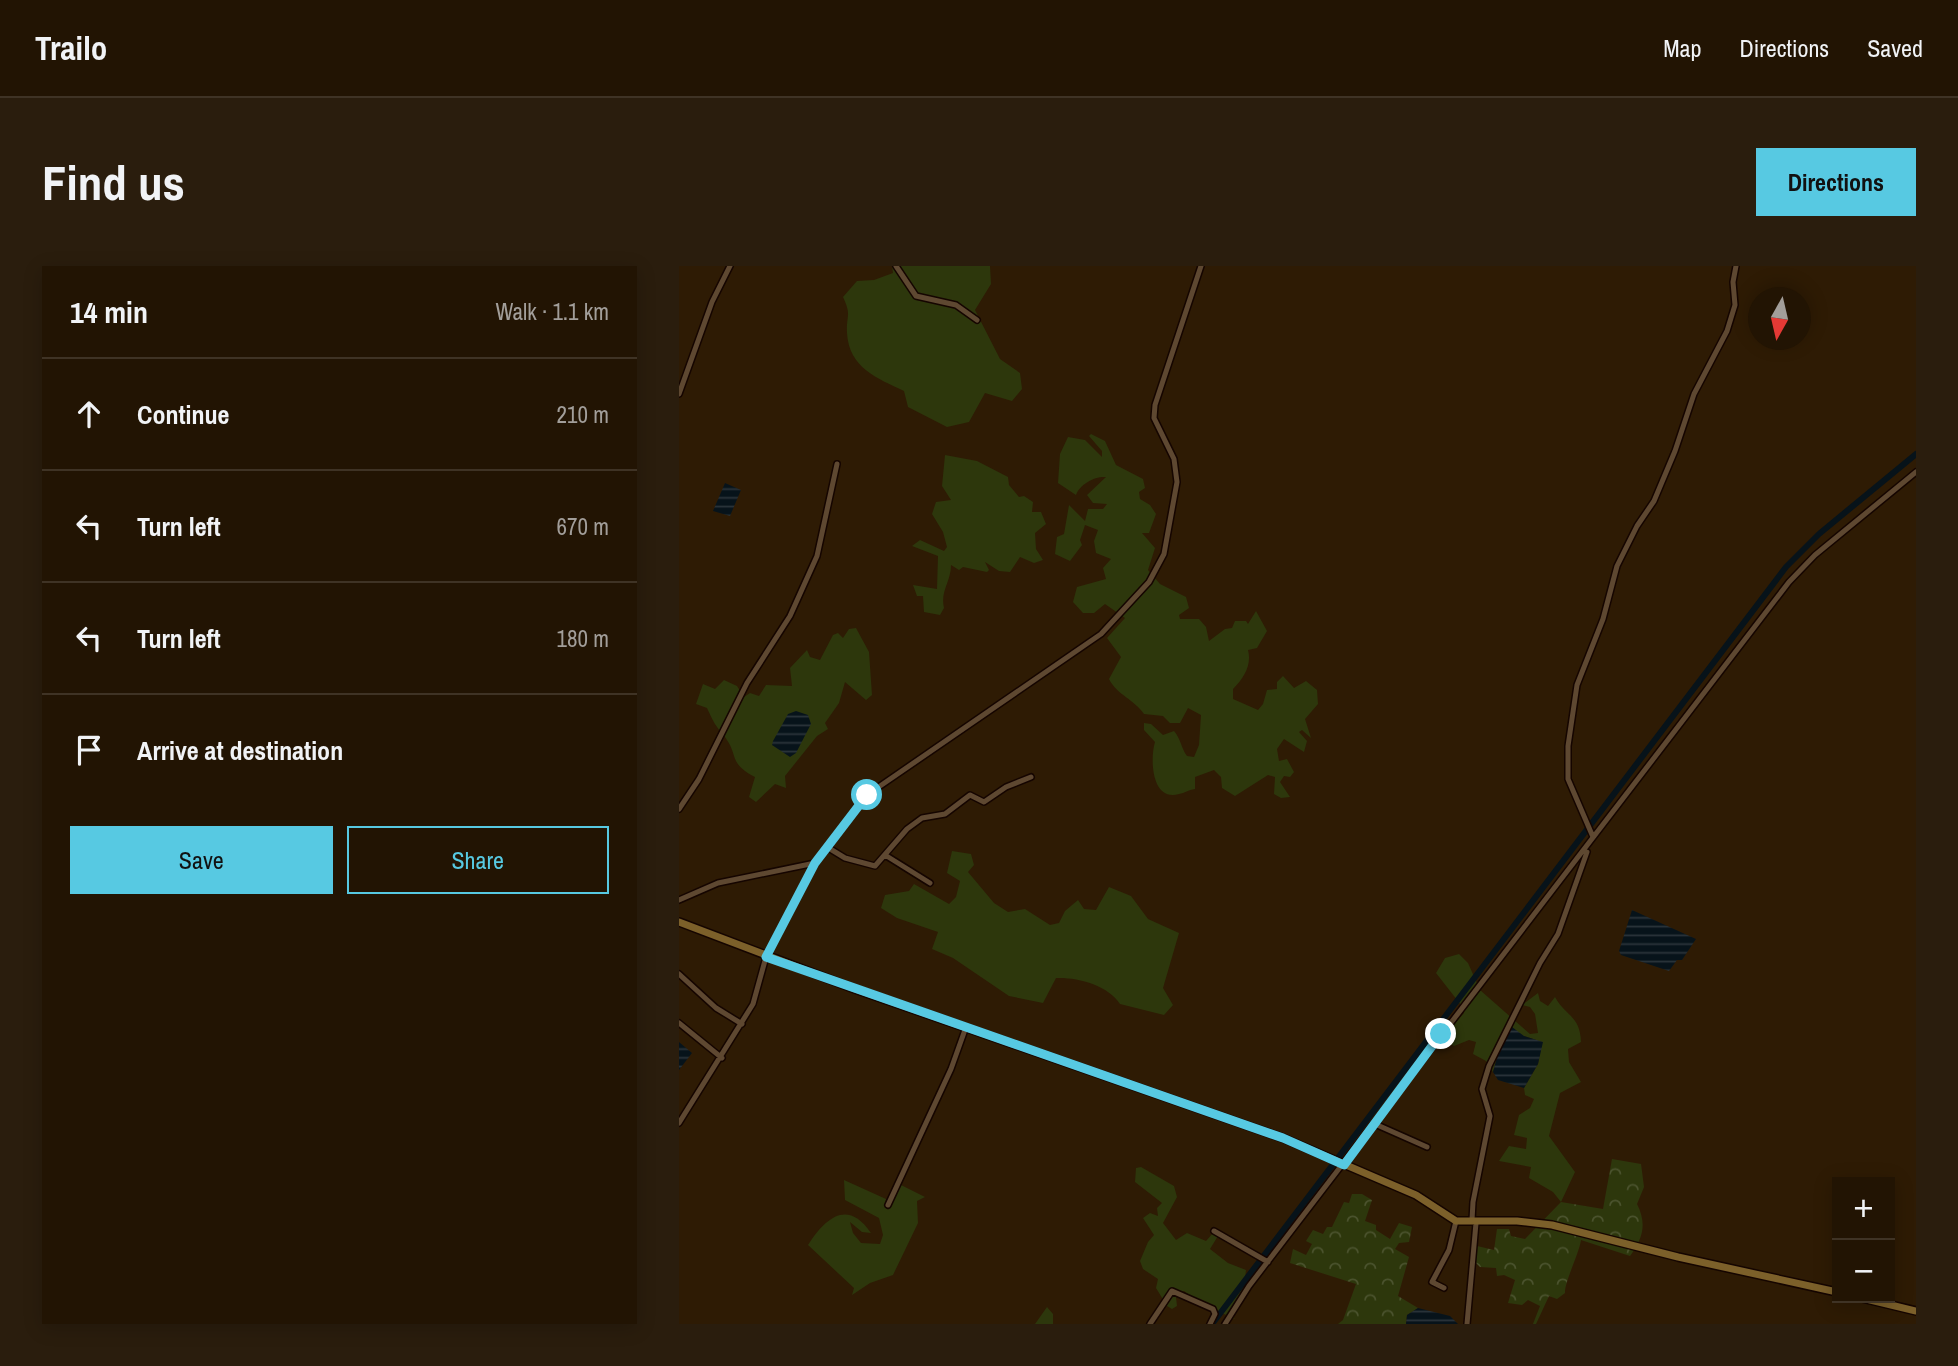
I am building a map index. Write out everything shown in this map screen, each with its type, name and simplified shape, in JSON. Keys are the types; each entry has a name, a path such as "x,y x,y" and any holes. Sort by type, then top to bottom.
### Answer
{"main road":[{"path":"679,922 766,957 1283,1138 1416,1195 1455,1221 1517,1221 1552,1225 1678,1257 1832,1291"},
{"path":"1883,1303 1916,1311"}],"street":[{"path":"679,394 712,302 730,266"},
{"path":"896,266 916,296 956,305 978,320"},
{"path":"679,1123 722,1058 753,1004 766,957 815,863 867,795 1101,634 1149,582 1164,554 1177,482 1174,459 1154,418 1155,405 1201,266"},
{"path":"1591,836 1568,779 1568,746 1577,685 1603,619 1617,566 1637,526 1654,501 1675,451 1693,394 1727,331 1734,305 1733,282 1736,266"},
{"path":"679,809 699,779 747,683 790,616 817,556 837,464"},
{"path":"1467,1324 1476,1223 1472,1220 1473,1202 1490,1116 1482,1089 1497,1045 1558,934 1591,836 1789,582 1815,555 1916,472"},
{"path":"827,847 845,858 875,866 907,829 922,818 946,814 970,795 984,802 1006,787 1031,777"},
{"path":"1224,1324 1342,1164 1589,846"},
{"path":"885,855 930,883"},
{"path":"679,900 718,883 794,865 815,863"},
{"path":"679,974 716,1008 742,1024"},
{"path":"679,1023 722,1058"},
{"path":"888,1205 951,1069 966,1027"},
{"path":"1375,1124 1427,1147"},
{"path":"1444,1288 1432,1282 1449,1250 1455,1221"},
{"path":"1214,1231 1268,1262"},
{"path":"1150,1324 1172,1291 1213,1309 1215,1314 1210,1324"}],"green space":[{"path":"892,266 990,266 991,284 975,310 1000,359 1020,373 1022,389 1012,401 985,393 969,422 947,427 908,407 904,391 875,376 859,363 849,345 848,312 843,297 857,281 874,280 893,273"},
{"path":"1091,434 1105,441 1116,465 1143,479 1145,488 1139,492 1140,499 1150,505 1156,514 1149,533 1142,533 1155,548 1148,570 1160,584 1186,597 1189,608 1179,615 1180,619 1199,619 1206,627 1209,641 1225,629 1232,628 1235,621 1246,621 1248,624 1256,611 1267,631 1257,648 1248,650 1248,666 1244,676 1233,689 1233,699 1258,710 1267,690 1277,689 1277,682 1283,676 1294,688 1306,681 1317,690 1318,704 1305,719 1311,738 1302,730 1299,732 1307,741 1304,752 1284,739 1277,749 1279,761 1287,759 1294,772 1290,777 1284,776 1280,782 1290,797 1281,798 1274,794 1275,777 1268,775 1235,796 1222,788 1221,777 1214,770 1195,777 1195,789 1181,794 1170,795 1163,792 1158,785 1153,768 1155,742 1144,730 1144,723 1151,724 1163,735 1174,731 1187,756 1194,757 1199,745 1201,715 1188,708 1180,723 1170,723 1163,716 1144,714 1109,679 1121,657 1107,638 1125,618 1105,604 1094,613 1083,613 1073,602 1077,587 1106,579 1103,568 1111,559 1096,553 1094,541 1098,530 1085,525 1080,540 1082,545 1070,561 1055,554 1057,537 1064,534 1069,505 1085,521 1088,509 1103,509 1107,504 1093,503 1087,495 1106,477 1088,482 1076,495 1058,483 1060,454 1068,437 1085,440 1102,457 1102,451 1089,436"},
{"path":"945,455 977,461 1008,477 1009,485 1019,497 1024,496 1033,502 1032,512 1041,512 1046,524 1035,533 1036,549 1043,560 1034,563 1020,557 1010,572 999,571 985,562 989,570 987,572 963,567 959,570 951,565 943,596 944,608 940,615 924,612 923,596 917,596 913,585 937,589 938,556 912,546 920,540 944,551 947,547 943,532 932,514 936,502 951,500 942,486"},
{"path":"856,628 869,652 872,695 866,700 845,682 839,703 825,723 828,729 817,736 785,776 786,788 775,784 756,802 749,797 755,777 737,763 707,708 696,704 703,684 715,689 724,680 737,686 744,697 750,693 759,696 766,685 792,686 790,668 807,650 810,657 820,660 833,635 838,633 843,638 849,629"},
{"path":"952,851 971,854 974,865 968,872 994,903 1008,912 1025,909 1050,925 1059,923 1065,911 1078,900 1084,909 1096,910 1109,887 1131,896 1148,919 1179,933 1163,988 1173,1005 1164,1015 1120,1004 1100,987 1064,978 1056,978 1043,1003 1009,996 953,958 932,949 938,932 897,918 881,908 885,895 909,891 914,884 949,904 956,897 960,881 947,873"},
{"path":"1459,954 1468,963 1480,990 1530,1034 1538,1033 1535,1014 1530,1007 1522,1005 1538,993 1540,1001 1548,1006 1555,997 1578,1026 1581,1042 1568,1049 1569,1062 1581,1082 1560,1093 1549,1136 1575,1172 1561,1202 1553,1192 1529,1178 1531,1167 1499,1161 1509,1146 1526,1149 1527,1138 1514,1135 1519,1115 1530,1108 1534,1099 1525,1095 1524,1088 1538,1064 1542,1042 1524,1036 1501,1043 1493,1072 1486,1061 1473,1054 1476,1042 1469,1040 1454,1046 1441,1039 1464,1013 1461,1005 1436,973 1445,958"},
{"path":"1612,1159 1641,1164 1644,1187 1637,1204 1643,1224 1638,1243 1630,1256 1581,1240 1565,1293 1557,1299 1549,1296 1536,1324 1533,1324 1540,1306 1528,1300 1522,1305 1508,1303 1515,1280 1504,1275 1497,1276 1496,1268 1480,1267 1475,1262 1477,1246 1494,1250 1497,1229 1509,1229 1511,1236 1525,1239 1561,1202 1603,1209"},
{"path":"1141,1167 1174,1186 1177,1197 1163,1223 1176,1240 1187,1233 1206,1241 1213,1233 1218,1236 1210,1249 1228,1263 1246,1270 1244,1288 1232,1315 1235,1319 1202,1304 1184,1291 1176,1297 1177,1306 1172,1309 1167,1306 1156,1288 1158,1279 1143,1269 1140,1261 1154,1235 1143,1218 1150,1213 1158,1216 1157,1208 1162,1203 1135,1182 1136,1168"},
{"path":"844,1180 886,1199 885,1205 889,1207 901,1185 925,1197 917,1201 918,1223 893,1275 870,1283 852,1295 854,1288 808,1245 830,1220 846,1214 862,1223 871,1233 862,1232 850,1222 853,1233 861,1243 880,1244 883,1235 879,1218 845,1200"},
{"path":"1352,1194 1362,1194 1372,1200 1365,1221 1376,1225 1376,1230 1390,1239 1399,1223 1412,1227 1409,1242 1399,1243 1395,1249 1409,1257 1398,1296 1418,1308 1407,1315 1406,1324 1338,1324 1343,1320 1356,1284 1290,1263 1293,1249 1306,1255 1312,1244 1306,1241 1313,1230 1323,1234 1327,1227 1332,1227 1344,1202 1349,1203"},
{"path":"1047,1307 1053,1314 1053,1324 1035,1324"}],"shaded area":[{"path":"725,483 741,490 730,516 713,511"},
{"path":"796,711 808,715 811,724 796,753 790,757 772,745 788,714"},
{"path":"1632,910 1696,939 1682,960 1677,960 1669,971 1621,955 1619,951"},
{"path":"1512,1027 1524,1036 1543,1042 1538,1064 1524,1088 1498,1080 1493,1072 1501,1043"},
{"path":"679,1042 692,1053 679,1070"},
{"path":"1418,1308 1450,1316 1458,1324 1406,1324 1407,1315"}],"waterway":[{"path":"1212,1324 1786,567 1819,534 1916,454"}],"route":[{"path":"867,795 815,863 766,957 1283,1138 1344,1165 1441,1034"}]}
